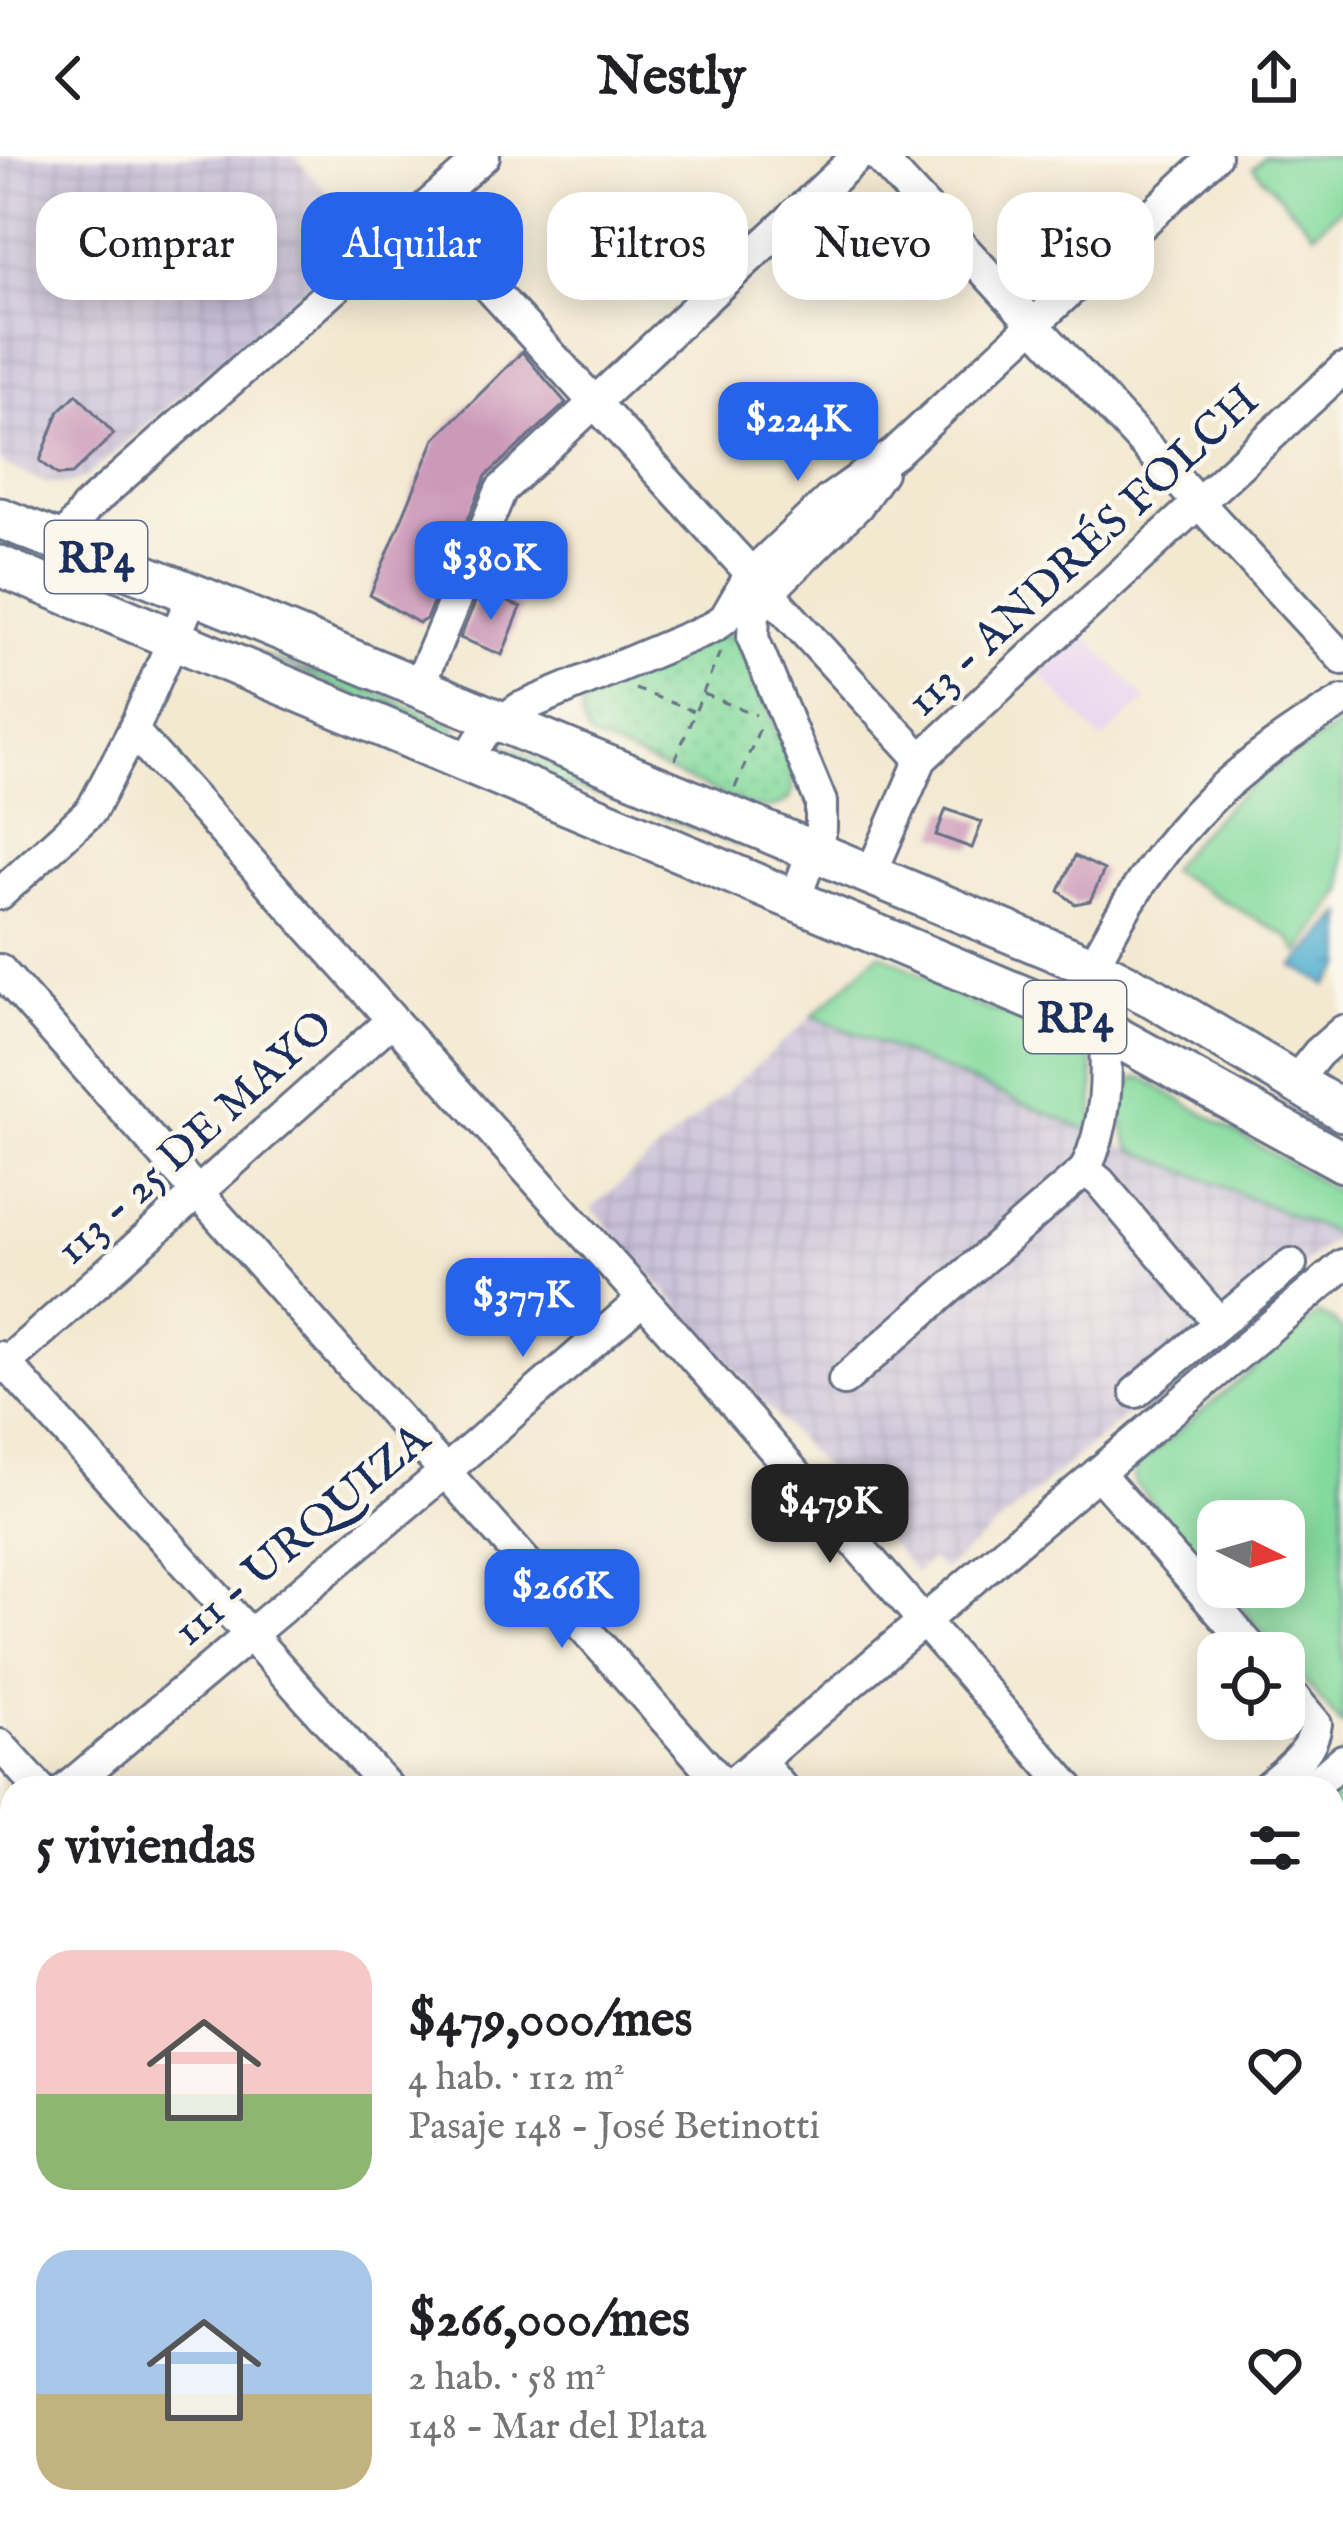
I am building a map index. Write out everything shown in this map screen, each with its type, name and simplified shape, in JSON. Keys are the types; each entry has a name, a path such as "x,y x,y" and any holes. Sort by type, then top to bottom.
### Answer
{"main road":[{"name":"RP4","path":"0,518 1093,967 1343,1111"},
{"name":"RP4","path":"2,572 175,639 1104,1030 1343,1162"}],"street":[{"path":"446,192 484,156"},
{"path":"418,688 491,505 515,475 858,156"},
{"path":"878,156 1343,659"},
{"path":"466,762 484,733 520,708 725,618 759,584 856,506 895,453 1216,156"},
{"path":"62,544 86,508 324,300"},
{"path":"499,300 921,759"},
{"name":"113 - ANDRÉS FOLCH","path":"871,874 921,759 1343,369"},
{"path":"759,584 753,638 821,802 821,829 795,899"},
{"path":"0,894 91,811 193,595"},
{"path":"1093,967 1127,901 1207,799 1279,742 1343,701"},
{"path":"133,730 643,1299 1058,1776"},
{"path":"0,970 716,1776"},
{"name":"113 - 25 DE MAYO","path":"2,1362 392,1020"},
{"path":"844,1379 1085,1170 1099,1135 1105,1100 1104,1030"},
{"path":"1294,1083 1343,1031"},
{"path":"1085,1170 1220,1323"},
{"path":"1136,1392 1291,1264"},
{"path":"741,1776 1343,1265"},
{"path":"1312,1292 1343,1303"},
{"name":"111 - URQUIZA","path":"82,1776 643,1299"},
{"path":"2,1362 377,1776"},
{"path":"1099,1473 1238,1632"},
{"path":"1280,1776 1303,1756 1315,1735 1316,1724 1305,1711"},
{"path":"0,1745 28,1776"},
{"path":"759,1761 772,1776"}],"path":[{"path":"662,789 727,634"},
{"path":"598,676 695,711"},
{"path":"702,693 764,718 724,814"}],"shaded area":[{"path":"0,156 294,156 327,192 301,192 301,291 87,476 69,484 46,483 0,463"},
{"path":"1084,634 1146,700 1102,740 1040,674"},
{"path":"813,1016 1338,1235 943,1571 931,1559 916,1573 592,1208"}],"green space":[{"path":"1265,156 1343,156 1343,206 1314,233 1253,167"},
{"path":"0,535 69,563 152,609 0,548"},
{"path":"727,634 741,643 794,775 791,798 776,807 747,806 590,737 583,721 583,705 597,687"},
{"path":"243,647 298,669 339,677 457,730 446,736"},
{"path":"1343,723 1343,890 1299,953 1288,937 1169,870 1248,788"},
{"path":"492,740 738,845 621,801 561,785 482,752"},
{"path":"880,953 979,1006 1068,1026 1088,1050 1092,1066 1092,1132 813,1016"},
{"path":"1135,1078 1143,1078 1343,1195 1343,1237 1132,1149 1121,1113 1124,1095"},
{"path":"1318,1314 1343,1331 1343,1726 1305,1682 1305,1632 1263,1632 1242,1608 1305,1608 1305,1500 1197,1500 1197,1556 1134,1482 1135,1468"},
{"path":"1343,1751 1343,1776 1336,1776"}],"water":[{"path":"1343,913 1343,966 1327,985 1294,966"}],"building":[{"path":"522,352 566,403 486,476 426,619 419,623 370,595 435,439"},
{"path":"77,394 114,434 72,474 58,475 40,461 59,411"},
{"path":"480,591 521,607 502,655 460,638"},
{"path":"946,809 982,822 972,848 936,835"},
{"path":"1075,856 1104,870 1090,901 1075,904 1059,891"}]}
